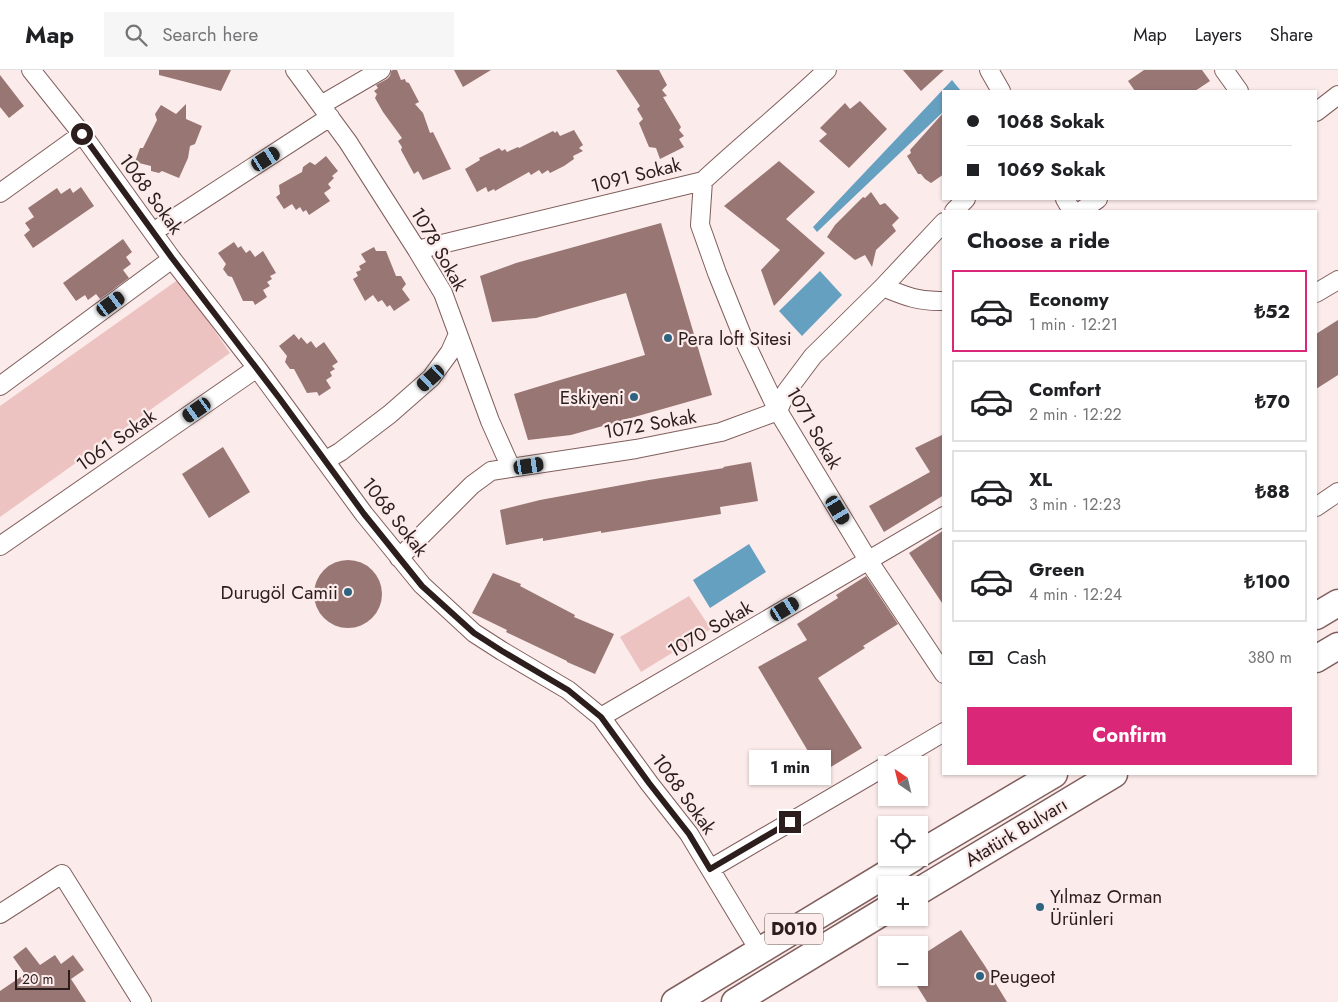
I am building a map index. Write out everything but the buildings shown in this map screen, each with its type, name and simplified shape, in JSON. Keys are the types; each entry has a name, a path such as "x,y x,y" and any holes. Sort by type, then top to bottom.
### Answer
{"highway":[{"path":"1317,615 1338,603"},
{"path":"1317,658 1338,646"},
{"name":"Atatürk Bulvarı","path":"928,849 1052,775"},
{"name":"Atatürk Bulvarı","path":"928,886 1112,775"},
{"name":"D010","path":"675,1002 900,866"},
{"name":"D010","path":"735,1002 878,915"}],"street":[{"name":"1068 Sokak","path":"31,70 82,134 172,258 326,460 364,514 422,586 474,633 568,690 601,717 689,834 759,950"},
{"name":"1078 Sokak","path":"296,70 348,142 443,293 490,421 511,468"},
{"path":"153,232 382,70"},
{"name":"1091 Sokak","path":"417,250 703,181 798,98 827,70"},
{"path":"988,70 1000,90"},
{"path":"1224,70 1238,90"},
{"path":"1317,111 1338,95"},
{"path":"0,193 82,134"},
{"name":"1071 Sokak","path":"703,181 700,225 744,340 778,411 868,560 942,671"},
{"path":"955,210 965,200"},
{"path":"1082,210 1097,200"},
{"path":"778,411 786,392 813,356 883,288 942,224"},
{"path":"0,386 172,258"},
{"path":"1317,293 1338,280"},
{"path":"883,288 912,299 942,301"},
{"path":"326,460 340,452 390,414 431,378 450,352 458,334"},
{"name":"1061 Sokak","path":"0,546 256,368"},
{"name":"1072 Sokak","path":"399,558 472,485 491,471 636,449 721,432 778,411"},
{"path":"1317,506 1338,492"},
{"name":"1070 Sokak","path":"601,717 942,517"},
{"path":"904,756 942,733"},
{"path":"710,869 878,771"},
{"path":"0,914 62,874 142,1002"}],"shaded area":[{"path":"179,279 230,353 0,517 0,406"},
{"path":"689,596 711,629 641,672 620,637"}],"water":[{"path":"952,80 960,90 943,90"},
{"path":"942,91 942,113 817,232 813,227"},
{"path":"820,271 842,295 802,336 779,311"},
{"path":"749,544 766,572 710,608 693,580"}],"place":[{"name":"Pera loft Sitesi","path":"668,338"},
{"name":"Eskiyeni","path":"634,397"},
{"name":"Durugöl Camii","path":"348,592"},
{"name":"Yılmaz Orman Ürünleri","path":"1040,907"},
{"name":"Peugeot","path":"980,976"}],"route":[{"path":"82,134 172,258 326,460 364,514 422,586 474,633 568,690 601,717 689,834 710,869 790,822"}]}
